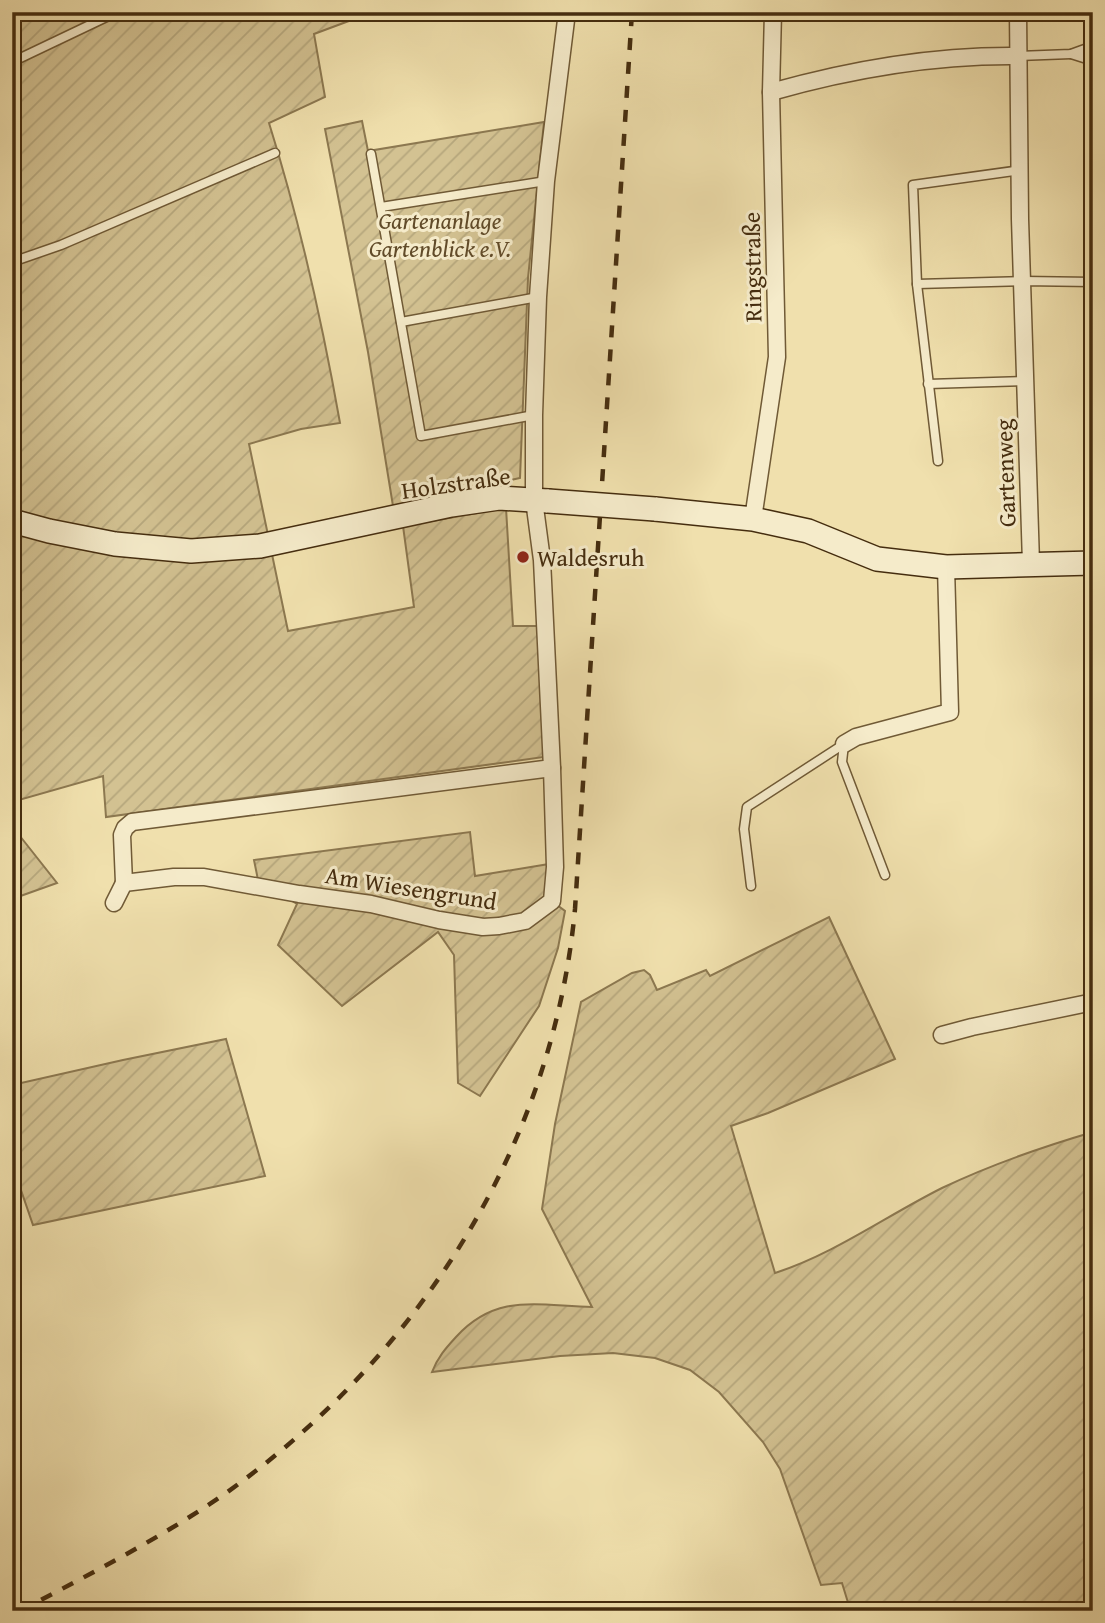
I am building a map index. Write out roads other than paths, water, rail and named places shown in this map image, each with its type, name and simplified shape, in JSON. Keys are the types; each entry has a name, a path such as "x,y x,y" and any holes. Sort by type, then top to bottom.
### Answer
{"street":[{"name":"Am Wiesengrund","path":"124,883 174,877 204,877 371,904 483,927 525,921 552,901 555,867 552,768 541,501 534,415 546,181 567,12"},
{"name":"Ringstraße","path":"753,519 777,357 771,92 774,12"},
{"name":"Gartenweg","path":"1018,12 1031,564"},
{"path":"771,92 830,76 918,60 978,55 1018,56"},
{"name":"Holzstraße","path":"12,521 116,544 191,551 260,546 451,505 499,498 753,519 808,531 877,559 946,567 1093,563"},
{"path":"844,744 856,737 950,712 946,567"},
{"path":"114,903 124,883 122,835 132,822 552,768"},
{"path":"942,1035 1093,1002"}],"lane":[{"path":"12,62 117,12"},
{"path":"1018,56 1071,54 1093,46"},
{"path":"1071,54 1093,61"},
{"path":"12,262 61,245 275,153"},
{"path":"371,154 421,436 534,415"},
{"path":"938,461 917,284 913,185 1021,170"},
{"path":"381,207 546,181"},
{"path":"917,284 1093,282"},
{"path":"401,322 538,297"},
{"path":"928,384 1026,381"},
{"path":"844,744 842,762 885,876"},
{"path":"751,886 744,829 747,807 844,744"}],"railway":[{"path":"20,1611 151,1540 226,1493 296,1438 359,1377 415,1311 465,1238 506,1162 538,1081 562,997 575,909 632,12"}],"place":[{"name":"Waldesruh","path":"523,557"}],"park label":[{"name":"Gartenanlage Gartenblick e.V.","path":"440,234"}]}
